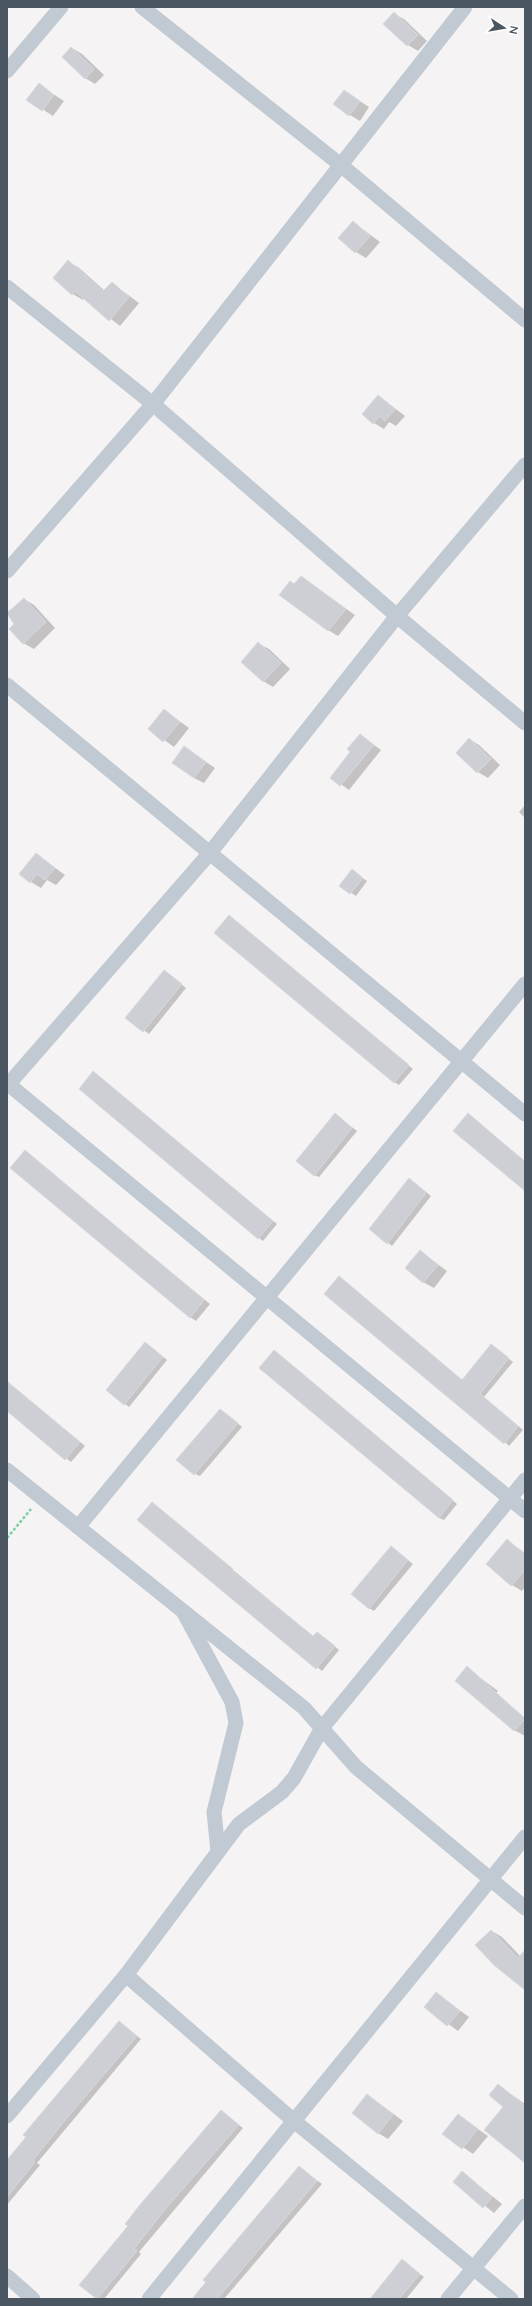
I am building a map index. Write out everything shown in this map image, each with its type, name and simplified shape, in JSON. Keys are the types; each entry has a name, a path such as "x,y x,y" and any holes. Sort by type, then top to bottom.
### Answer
{"street":[{"path":"7,71 61,7"},
{"path":"142,7 342,166 525,320"},
{"path":"7,571 153,404 466,7"},
{"path":"7,287 153,404 397,616 525,723"},
{"path":"525,465 397,616 209,854 7,1085 525,1511"},
{"path":"7,685 209,854 525,1114"},
{"path":"78,1527 460,1060 525,984"},
{"path":"7,1470 181,1607 304,1708 356,1767 525,1908"},
{"path":"7,2116 126,1975 239,1824 286,1787 294,1778 322,1728 525,1480"},
{"path":"181,1607 232,1702 236,1723 214,1812 218,1851"},
{"path":"149,2299 490,1878 525,1837"},
{"path":"126,1975 294,2121 511,2299"},
{"path":"448,2299 525,2206"},
{"path":"7,2276 33,2299"}],"path":[{"path":"7,1538 41,1498"}],"building":[{"path":"394,12 418,35 407,46 383,24"},
{"path":"71,47 94,69 85,79 62,57"},
{"path":"39,83 54,95 42,111 26,100"},
{"path":"344,90 360,101 349,116 333,104"},
{"path":"353,221 370,236 355,253 338,238"},
{"path":"68,260 103,291 112,282 129,297 109,321 75,291 72,295 53,278"},
{"path":"378,395 395,409 385,421 380,416 373,424 362,414"},
{"path":"301,576 346,609 328,631 279,595 290,581 294,584"},
{"path":"24,598 46,622 23,644 9,629 14,624 7,613"},
{"path":"258,642 281,663 263,682 241,662"},
{"path":"164,709 180,722 163,742 148,729"},
{"path":"360,734 374,745 340,786 330,778 350,752 347,749"},
{"path":"469,738 491,759 477,773 456,753"},
{"path":"184,746 206,762 194,778 172,763"},
{"path":"36,853 55,868 45,880 37,874 30,883 19,874"},
{"path":"352,869 363,878 350,894 339,886"},
{"path":"229,915 409,1065 394,1083 214,933"},
{"path":"164,970 182,984 143,1032 125,1018"},
{"path":"93,1071 273,1221 258,1239 79,1089"},
{"path":"335,1113 352,1128 314,1176 296,1161"},
{"path":"468,1113 525,1162 525,1191 453,1131"},
{"path":"25,1150 204,1300 190,1318 10,1168"},
{"path":"409,1178 426,1193 387,1244 369,1229"},
{"path":"420,1250 438,1265 423,1283 405,1268"},
{"path":"339,1276 462,1380 491,1344 509,1358 480,1394 518,1426 504,1444 324,1294"},
{"path":"145,1342 163,1357 124,1405 106,1390"},
{"path":"274,1350 453,1500 439,1518 259,1368"},
{"path":"7,1382 80,1442 65,1460 7,1411"},
{"path":"220,1409 238,1423 194,1475 176,1460"},
{"path":"152,1502 233,1569 232,1571 313,1636 317,1632 335,1646 316,1669 137,1520"},
{"path":"507,1539 525,1555 525,1570 511,1586 486,1564"},
{"path":"391,1546 408,1560 369,1609 351,1594"},
{"path":"467,1666 525,1719 514,1731 455,1681"},
{"path":"491,1930 518,1958 525,1950 525,1990 495,1966 475,1945"},
{"path":"436,1992 460,2011 447,2026 424,2007"},
{"path":"119,2021 137,2036 66,2119 33,2160 35,2162 7,2197 7,2160 26,2137 23,2135"},
{"path":"498,2084 525,2106 525,2163 484,2130 503,2107 489,2095"},
{"path":"367,2094 393,2115 378,2134 352,2113"},
{"path":"221,2110 239,2125 167,2207 134,2249 137,2251 97,2299 79,2285 128,2226 125,2224 139,2206"},
{"path":"458,2114 478,2129 462,2149 442,2134"},
{"path":"299,2166 317,2181 217,2299 192,2299 206,2282 203,2280"},
{"path":"462,2171 492,2197 483,2208 453,2182"},
{"path":"402,2259 420,2274 399,2299 370,2299"}]}
